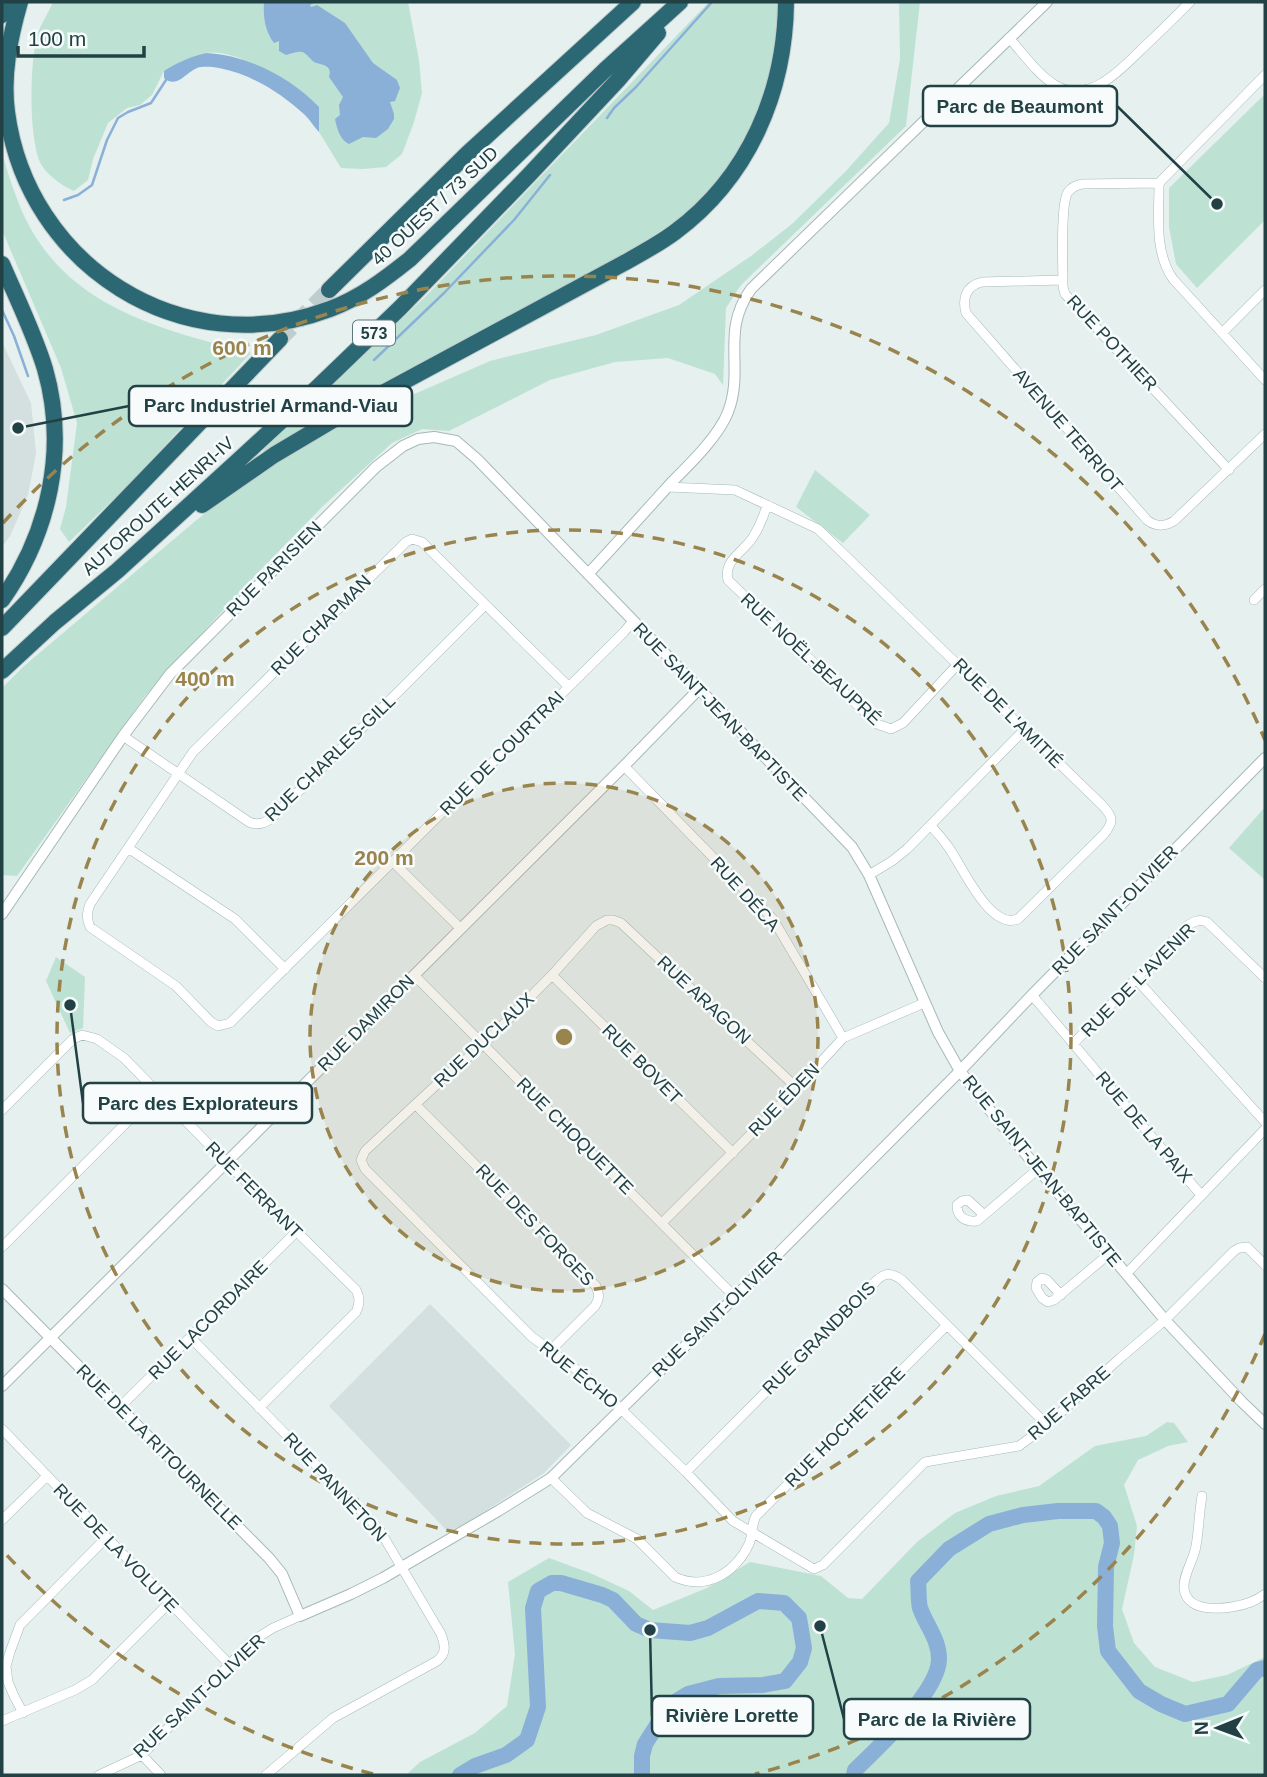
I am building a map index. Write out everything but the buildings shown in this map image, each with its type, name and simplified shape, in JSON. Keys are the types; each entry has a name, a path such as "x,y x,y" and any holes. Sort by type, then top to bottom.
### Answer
{"highway":[{"path":"2,15 8,2"},
{"name":"40 OUEST / 73 SUD","path":"20,2 8,53 5,91 7,112 20,165 42,211 82,261 125,292 171,313 218,323 239,324 284,322 309,316 361,295 383,281 426,244 605,70 682,2"},
{"path":"329,290 467,154 633,2"},
{"name":"AUTOROUTE HENRI-IV","path":"2,671 55,622 117,571 318,387 409,299 591,109 682,2"},
{"path":"117,571 209,500 300,439 376,395 624,263 655,245 693,217 726,182 748,150 762,122 777,80 782,55 786,2"},
{"path":"2,264 45,369 53,412 55,459 47,506 40,527 24,566 2,600"},
{"name":"AUTOROUTE HENRI-IV","path":"2,628 280,339"}],"street":[{"path":"588,574 722,424 734,389 735,326 741,303 751,289 1047,2"},
{"path":"1009,38 1056,86 1070,90 1086,89 1115,75 1191,2"},
{"path":"1265,75 1159,183 1159,240 1167,270 1265,380"},
{"name":"RUE POTHIER","path":"1159,183 1082,184 1069,191 1064,206 1063,287 1065,294 1229,470"},
{"name":"AVENUE TERRIOT","path":"1063,280 975,284 966,292 966,313 1153,525 1167,525 1174,521 1265,434"},
{"path":"1222,333 1265,290"},
{"name":"RUE PARISIEN","path":"13,897 123,736 170,674 376,467 403,446 418,439 434,437 456,441 477,459 588,574"},
{"name":"RUE DE L'AMITIÉ","path":"668,487 735,490 818,529 958,664 1109,813 1112,819 1111,826 1104,834 1012,922 999,918 978,897 948,846 931,826"},
{"name":"RUE NOËL-BEAUPRÉ","path":"767,505 752,540 727,566 728,580 877,724 891,729 903,723 958,664"},
{"name":"RUE CHAPMAN","path":"218,1026 176,986 90,927 87,912 90,904 193,752 406,542 422,542 568,686"},
{"name":"RUE SAINT-JEAN-BAPTISTE","path":"588,574 852,847 869,875 924,1003 960,1072 1165,1320 1265,1423"},
{"path":"1254,600 1265,589"},
{"name":"RUE CHARLES-GILL","path":"123,736 249,822 255,824 268,821 485,605"},
{"name":"RUE DE COURTRAI","path":"218,1026 230,1023 633,621"},
{"name":"RUE DAMIRON","path":"2,1386 699,689"},
{"path":"869,875 900,855 931,826 1024,730"},
{"name":"RUE SAINT-OLIVIER","path":"99,1775 142,1755 252,1641 273,1628 351,1594 402,1567 551,1478 960,1072 1265,758"},
{"name":"RUE DÉCA","path":"624,766 773,919 843,1038"},
{"path":"128,848 235,919 285,969"},
{"path":"393,862 460,928"},
{"path":"2,889 13,897 2,914"},
{"name":"RUE DUCLAUX","path":"361,1160 365,1151 484,1044 596,926 607,920"},
{"name":"RUE ARAGON","path":"607,920 621,923 797,1088"},
{"name":"RUE DE L'AVENIR","path":"1073,1044 1194,921 1207,922 1265,978"},
{"name":"RUE CHOQUETTE","path":"414,975 735,1297"},
{"name":"RUE BOVET","path":"552,975 733,1153"},
{"path":"1137,980 1265,1122"},
{"name":"RUE DE LA PAIX","path":"1032,995 1201,1195"},
{"name":"RUE ÉDEN","path":"662,1223 843,1038 924,1003"},
{"name":"RUE FERRANT","path":"2,1110 74,1039 82,1035 97,1039 124,1058 226,1163 356,1290 359,1297 356,1312 259,1408"},
{"path":"2,1247 157,1092"},
{"name":"RUE DES FORGES","path":"416,1105 596,1286 599,1293 595,1306 551,1350"},
{"path":"1126,1274 1265,1129"},
{"name":"RUE ÉCHO","path":"361,1160 365,1169 532,1337 591,1380 733,1521 814,1569"},
{"path":"984,1214 1038,1169"},
{"name":"RUE LACORDAIRE","path":"119,1408 296,1231"},
{"name":"RUE FABRE","path":"814,1569 822,1565 925,1462 1020,1446 1165,1320 1234,1251 1247,1247 1265,1265"},
{"path":"1060,1295 1110,1254"},
{"name":"RUE GRANDBOIS","path":"686,1472 883,1275 896,1275 902,1280 1047,1425"},
{"name":"RUE DE LA RITOURNELLE","path":"2,1289 269,1558 282,1574 300,1616"},
{"name":"RUE HOCHETIÈRE","path":"551,1478 587,1513 637,1539 667,1571 681,1580 699,1583 712,1580 731,1569 748,1546 756,1516 947,1325"},
{"name":"RUE PANNETON","path":"190,1337 379,1529 444,1643 442,1657 437,1661 333,1718 266,1775"},
{"name":"RUE DE LA VOLUTE","path":"2,1429 230,1665"},
{"path":"2,1520 47,1476"},
{"path":"1202,1496 1196,1548 1184,1586 1185,1594 1195,1605 1223,1608 1252,1602 1265,1594"},
{"path":"23,1713 8,1682 6,1666 20,1625 106,1538"},
{"path":"2,1721 92,1680 169,1603"},
{"path":"142,1755 161,1775"}],"shaded area":[{"path":"2,342 31,403 36,453 28,495 10,536 2,547"},
{"path":"430,1304 571,1445 544,1473 450,1534 329,1406"}],"green space":[{"path":"53,2 408,2 422,93 402,154 386,167 341,168 319,132 319,108 281,80 250,62 219,53 205,53 164,71 152,95 140,105 127,108 108,123 93,159 88,180 74,191 64,186 41,165 33,133 34,54 39,31"},
{"path":"709,2 779,2 772,62 762,102 733,160 705,193 674,222 629,251 343,404 265,453 263,450 427,295"},
{"path":"899,2 920,2 906,126 741,285 726,308 723,385 715,374 668,358 615,362 550,380 449,431 422,429 392,443 323,506 247,584 145,696 17,876 2,875 2,688 24,666 199,518 273,460 339,427 490,361 596,335 679,305 751,256 792,224 846,171 889,123 900,59"},
{"path":"1265,94 1265,220 1197,288 1176,264 1169,227 1169,188"},
{"path":"2,153 19,204 37,239 59,267 85,289 147,322 251,353 129,484 69,542 60,529 66,507 77,423 61,368 2,230"},
{"path":"815,470 870,515 843,543 796,507"},
{"path":"1265,807 1265,880 1229,848"},
{"path":"56,957 85,977 83,1028 70,1033 46,981"},
{"path":"1167,1422 1174,1423 1188,1442 1168,1446 1138,1460 1124,1485 1137,1526 1134,1555 1122,1609 1134,1643 1155,1667 1193,1682 1227,1675 1265,1657 1265,1775 406,1775 420,1762 475,1733 507,1706 515,1654 508,1582 549,1558 629,1591 653,1610 707,1588 750,1562 821,1576 848,1598 862,1599 917,1542 955,1513 996,1496 1039,1486 1095,1446 1146,1436"}],"water":[{"path":"264,2 314,3 311,7 317,5 345,23 373,63 397,80 400,88 395,101 390,102 394,119 388,129 376,138 363,137 349,144 343,140 335,119 340,115 339,105 343,97 329,77 329,70 302,52 286,55 279,51 279,41 274,43 267,29"},
{"path":"206,53 252,63 295,86 319,107 319,132 305,115 286,99 243,75 205,67 197,68 177,81 164,78 164,71 169,68"}],"waterway":[{"path":"607,118 712,2"},
{"path":"64,200 78,195 92,185 107,140 118,118 151,103 166,80"},
{"path":"374,360 444,293 514,220 550,175"},
{"path":"2,310 28,376"},
{"path":"854,1775 855,1770 906,1718 929,1687 936,1672 938,1652 935,1639 920,1608 918,1581 949,1549 989,1524 1023,1515 1096,1511 1110,1526 1112,1543 1106,1567 1105,1626 1108,1651 1139,1691 1185,1714 1228,1704 1257,1670 1265,1668"},
{"path":"460,1775 475,1766 506,1755 527,1740 538,1707 533,1608 538,1591 552,1583 561,1583 613,1600 636,1624 650,1630 690,1633 708,1628 758,1601 784,1603 799,1618 804,1648 800,1662 785,1681 763,1685 719,1686 688,1694 670,1705 645,1744 642,1775"}],"tunnel":[{"path":"280,339 329,290"}],"place":[{"name":"Parc de Beaumont","path":"1217,204"},
{"name":"Parc Industriel Armand-Viau","path":"18,428"},
{"name":"Parc des Explorateurs","path":"70,1005"},
{"name":"Parc de la Rivière","path":"820,1626"},
{"name":"Rivière Lorette","path":"650,1630"}]}
